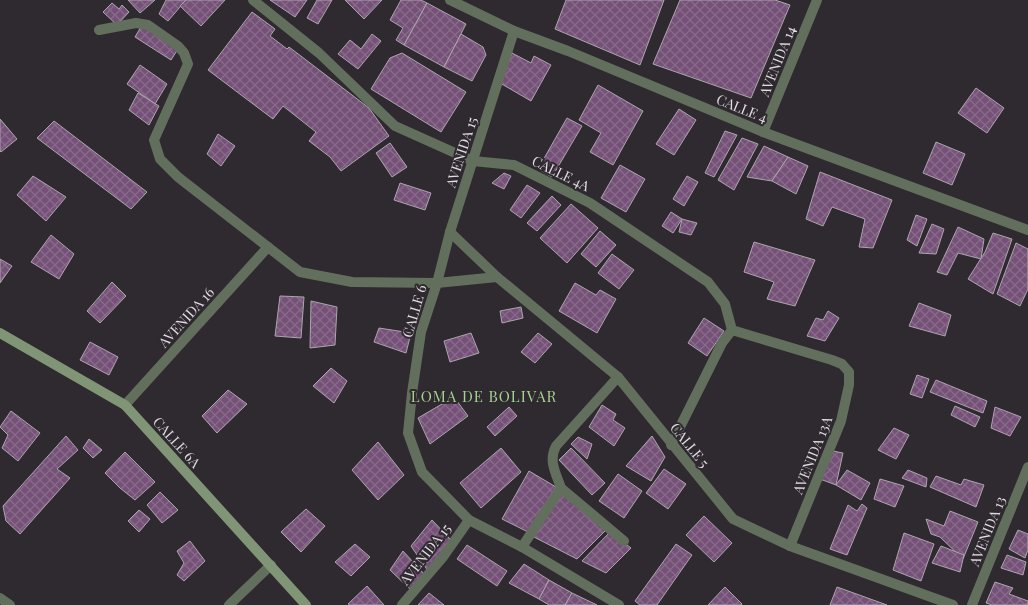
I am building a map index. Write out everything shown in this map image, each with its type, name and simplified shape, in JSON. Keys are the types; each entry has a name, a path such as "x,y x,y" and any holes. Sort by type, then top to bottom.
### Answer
{"street":[{"name":"CALLE 4A","path":"253,0 318,53 395,126 473,161 514,165 590,202 708,282 725,304 732,330"},
{"name":"CALLE 4","path":"450,0 514,31 568,51 763,132 1028,230"},
{"name":"AVENIDA 14","path":"763,132 817,0"},
{"name":"CALLE 6","path":"99,30 136,23 148,25 178,46 184,53 188,64 154,140 160,159 178,177 300,272 352,282 437,283 420,332 408,433 422,472 469,520 522,547 619,605"},
{"name":"AVENIDA 15","path":"437,283 450,232 514,31"},
{"name":"CALLE 5","path":"450,232 497,277 618,377 733,520 790,546 953,605"},
{"name":"AVENIDA 16","path":"125,405 268,247"},
{"path":"437,283 497,277"},
{"name":"AVENIDA 13A","path":"732,330 832,360 842,364 849,372 849,385 841,421 790,546"},
{"path":"671,445 722,343 732,330"},
{"name":"CALLE 6A","path":"0,333 125,405 306,605"},
{"path":"618,377 556,446 552,454 552,460 561,488 624,541"},
{"name":"AVENIDA 13","path":"972,605 1028,467"},
{"path":"522,547 561,488"},
{"name":"AVENIDA 15","path":"402,605 443,557 469,520"},
{"path":"230,605 270,565"},
{"path":"0,598 10,605"}],"building":[{"path":"128,0 155,0 140,13"},
{"path":"166,0 186,0 168,21 159,14"},
{"path":"186,0 225,0 201,26 180,6"},
{"path":"270,0 307,0 295,17"},
{"path":"317,0 332,0 318,24 307,18"},
{"path":"345,0 382,0 364,19"},
{"path":"401,0 421,0 427,3 404,45 396,40 403,28 390,20"},
{"path":"566,0 664,0 640,65 555,29"},
{"path":"680,0 775,0 790,5 751,98 653,64"},
{"path":"112,3 119,9 122,5 129,12 117,25 103,12"},
{"path":"427,3 466,24 444,67 404,45"},
{"path":"252,12 275,29 270,36 287,49 289,47 369,108 389,136 341,171 330,157 309,141 316,132 283,106 273,119 208,70"},
{"path":"142,25 178,49 171,60 135,37"},
{"path":"372,34 381,41 358,69 338,54 350,40 361,49"},
{"path":"461,34 483,47 486,55 472,81 444,67"},
{"path":"402,53 466,92 441,132 371,89 390,58"},
{"path":"512,53 531,63 534,56 551,65 531,101 500,83"},
{"path":"140,65 167,84 155,104 127,84"},
{"path":"598,85 643,111 613,165 590,152 601,133 579,120"},
{"path":"976,88 1004,108 987,133 958,113"},
{"path":"138,93 159,106 149,125 129,110"},
{"path":"679,109 696,120 674,155 656,144"},
{"path":"567,118 582,126 552,177 538,169"},
{"path":"0,119 17,139 1,152 0,151"},
{"path":"54,121 147,192 131,209 37,138"},
{"path":"725,131 737,135 714,177 705,173"},
{"path":"218,134 235,146 221,166 207,154"},
{"path":"742,138 758,144 734,190 718,180"},
{"path":"936,142 965,154 952,185 923,173"},
{"path":"390,143 407,167 392,177 376,153"},
{"path":"764,146 788,157 772,181 747,177"},
{"path":"788,157 808,166 796,194 772,181"},
{"path":"620,165 645,179 626,212 601,198"},
{"path":"820,172 892,200 873,248 859,247 865,219 832,207 823,226 806,219"},
{"path":"504,173 511,176 504,189 492,183"},
{"path":"33,176 66,197 46,221 17,195"},
{"path":"687,176 698,182 684,206 673,199"},
{"path":"400,183 431,193 425,210 394,200"},
{"path":"527,185 540,193 521,218 510,210"},
{"path":"552,196 561,205 537,231 527,223"},
{"path":"571,204 598,228 567,263 540,238"},
{"path":"671,212 682,219 673,233 662,226"},
{"path":"916,215 927,219 917,246 907,240"},
{"path":"682,219 697,223 691,235 679,232"},
{"path":"932,224 944,229 936,254 919,253"},
{"path":"958,227 984,239 981,259 958,253 947,275 937,272"},
{"path":"600,231 616,245 596,267 581,254"},
{"path":"993,233 1012,239 993,294 968,279 985,252"},
{"path":"51,235 74,254 59,279 31,262"},
{"path":"754,242 815,260 795,306 767,299 774,282 744,272"},
{"path":"1016,243 1028,249 1028,289 1020,306 997,294"},
{"path":"612,254 634,270 619,289 598,273"},
{"path":"0,259 12,266 0,283"},
{"path":"112,282 126,296 100,323 87,311"},
{"path":"575,283 596,295 600,290 616,299 597,333 559,311"},
{"path":"280,296 304,297 301,338 275,336"},
{"path":"311,301 337,307 335,345 310,348"},
{"path":"919,303 951,315 945,336 909,326"},
{"path":"521,307 523,318 502,323 500,311"},
{"path":"828,311 839,318 825,341 807,336 816,318 823,320"},
{"path":"704,318 724,331 707,356 688,343"},
{"path":"379,328 411,333 406,353 374,342"},
{"path":"471,333 479,353 450,362 444,341"},
{"path":"538,333 552,344 535,363 521,352"},
{"path":"90,342 118,357 109,375 80,360"},
{"path":"331,368 347,381 334,403 313,386"},
{"path":"917,375 929,379 922,398 910,394"},
{"path":"936,380 987,401 983,413 930,392"},
{"path":"228,390 247,404 217,433 202,416"},
{"path":"454,397 468,416 430,444 418,418"},
{"path":"602,405 616,414 613,420 625,428 614,446 589,427"},
{"path":"955,406 980,417 975,427 951,415"},
{"path":"509,407 517,416 495,436 487,427"},
{"path":"995,407 1021,417 1010,436 991,428"},
{"path":"11,411 40,433 18,461 2,448 8,435 0,427"},
{"path":"894,428 909,435 896,459 878,450"},
{"path":"66,436 78,450 57,469 70,478 20,534 6,521 3,506"},
{"path":"652,436 665,457 651,481 626,466"},
{"path":"578,437 592,444 587,459 571,444"},
{"path":"89,439 102,450 93,458 83,448"},
{"path":"378,442 404,475 378,500 352,470"},
{"path":"501,448 521,472 481,508 460,483"},
{"path":"571,448 605,483 592,495 559,460"},
{"path":"833,451 843,453 836,485 820,479"},
{"path":"125,452 155,482 135,500 105,473"},
{"path":"664,469 686,484 668,509 646,493"},
{"path":"847,470 870,483 861,500 836,485"},
{"path":"908,470 927,478 926,487 902,478"},
{"path":"529,471 556,487 528,532 502,519"},
{"path":"618,474 642,491 624,518 599,501"},
{"path":"936,476 961,485 964,479 984,485 976,507 930,487"},
{"path":"880,479 904,486 895,507 874,499"},
{"path":"160,492 178,510 162,523 147,505"},
{"path":"560,492 607,529 577,559 530,535"},
{"path":"862,504 867,508 847,555 830,549 848,505 857,511"},
{"path":"306,509 325,526 301,552 281,532"},
{"path":"139,510 150,519 139,532 128,521"},
{"path":"950,511 978,522 963,559 940,537 931,534 926,519 944,526"},
{"path":"704,516 732,543 714,562 686,535"},
{"path":"432,520 451,540 428,571 411,546"},
{"path":"1018,530 1028,534 1028,550 1025,558 1009,549"},
{"path":"610,532 631,548 606,573 582,561"},
{"path":"904,533 934,544 921,581 893,570"},
{"path":"190,541 205,561 184,581 177,575 184,563 177,551"},
{"path":"355,544 370,557 351,576 335,562"},
{"path":"676,544 692,555 657,605 640,605 635,601"},
{"path":"467,545 507,571 497,586 457,559"},
{"path":"941,546 964,555 960,572 932,563"},
{"path":"403,551 424,574 411,590 390,570"},
{"path":"1007,555 1026,562 1023,575 1001,568"},
{"path":"524,564 549,580 539,599 509,583"},
{"path":"549,580 572,593 565,605 549,605 539,599"},
{"path":"995,582 1013,588 1009,594 1028,601 1028,605 992,605 986,603"},
{"path":"367,586 384,605 348,604"},
{"path":"725,587 742,604 708,605"},
{"path":"837,587 887,605 830,605"},
{"path":"429,593 444,605 418,605"},
{"path":"572,593 597,605 565,605"}],"district":[{"name":"LOMA DE BOLIVAR","path":"484,396"}]}
